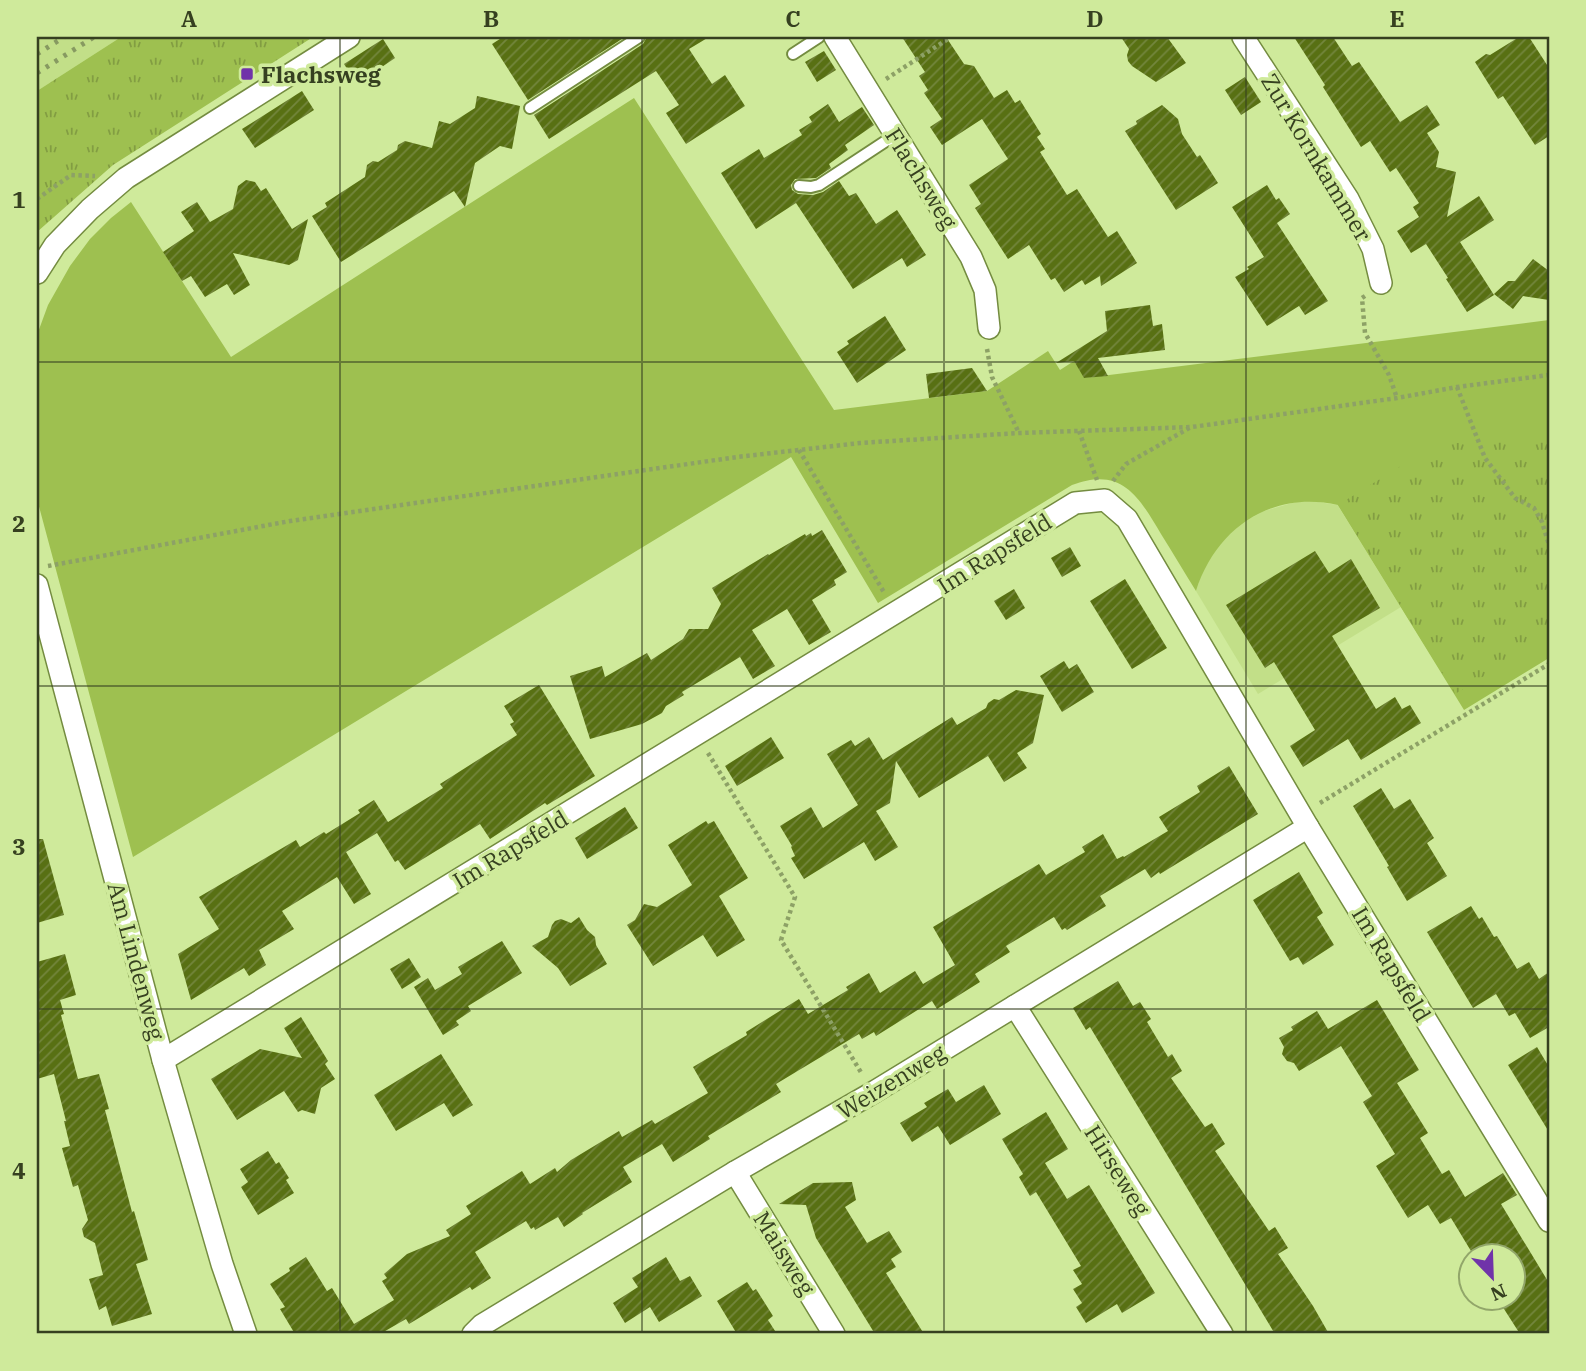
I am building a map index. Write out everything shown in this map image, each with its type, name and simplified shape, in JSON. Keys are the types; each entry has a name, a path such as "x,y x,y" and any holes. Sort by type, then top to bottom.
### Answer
{"street":[{"path":"37,273 55,245 125,178 349,37"},
{"name":"Flachsweg","path":"835,37 971,257 985,290 989,328"},
{"name":"Zur Kornkammer","path":"1243,37 1348,199 1373,249 1381,282"},
{"name":"Im Rapsfeld","path":"163,1060 1075,503 1105,500 1127,519 1304,821 1549,1221"},
{"name":"Am Lindenweg","path":"37,585 163,1060 222,1264 247,1334"},
{"name":"Weizenweg","path":"473,1334 482,1325 1015,1006 1304,821"},
{"name":"Hirseweg","path":"1015,1006 1222,1334"},
{"name":"Maisweg","path":"735,1172 834,1334"}],"lane":[{"path":"530,108 639,37"},
{"path":"793,54 818,37"},
{"path":"799,186 819,185 895,135"}],"path":[{"path":"867,91 951,37"},
{"path":"37,199 71,175 125,178"},
{"path":"1381,282 1362,298 1365,333 1389,375 1397,398"},
{"path":"989,328 987,348 992,377 1018,433"},
{"path":"37,568 290,521 737,457 860,443 1018,433 1192,427 1549,375"},
{"path":"1457,387 1485,458 1516,498 1534,508 1542,522 1549,545"},
{"path":"1105,500 1111,483 1126,464 1192,427"},
{"path":"1079,431 1105,500"},
{"path":"799,450 896,613"},
{"path":"1304,821 1549,664"},
{"path":"697,735 795,897 781,940 874,1092"}],"shaded area":[{"path":"37,37 121,37 37,91"},
{"path":"1296,502 1338,505 1401,607 1258,694 1196,591 1208,561 1219,544 1234,530 1264,511"}],"green space":[{"path":"121,37 313,37 113,165 37,232 37,91"},
{"path":"634,98 834,410 987,391 1048,351 1060,370 1074,361 1085,378 1549,320 1549,658 1464,710 1338,505 1291,503 1269,509 1250,519 1232,532 1217,549 1196,591 1136,497 1116,482 1104,479 1072,485 878,603 791,457 133,857 37,499 37,335 48,305 70,266 90,239 131,202 231,357"},
{"path":"1549,432 1549,636 1455,694 1338,505 1433,446"}],"building":[{"path":"503,37 625,37 528,100 492,44"},
{"path":"647,37 709,37 689,49 712,84 725,75 745,106 686,144 666,113 679,105 656,71 549,139 534,115 643,44"},
{"path":"902,37 946,37 964,64 974,66 994,98 1007,90 1015,103 1020,100 1041,134 1037,137 1045,149 1040,152 1067,195 1077,189 1108,237 1117,231 1137,263 1101,286 1100,276 1085,285 1082,280 1064,292 1055,278 1051,280 1029,245 1008,259 975,208 981,204 969,185 1008,159 982,119 942,145 930,127 942,119 924,93 928,90 919,76 925,72"},
{"path":"1121,37 1167,37 1186,63 1156,82 1128,61 1129,49"},
{"path":"1294,37 1333,37 1352,66 1359,62 1400,122 1427,105 1440,125 1427,133 1439,152 1436,167 1456,172 1447,217 1479,196 1494,220 1460,242 1494,295 1467,312 1426,244 1411,253 1397,231 1419,217 1413,207 1419,203 1396,168 1390,172 1370,141 1361,147"},
{"path":"1519,37 1529,37 1549,68 1549,136 1535,145 1503,96 1498,99 1475,62"},
{"path":"383,39 395,58 357,84 344,64"},
{"path":"824,51 836,70 817,82 805,62"},
{"path":"1245,77 1261,102 1241,115 1225,90"},
{"path":"302,91 314,110 255,148 242,129"},
{"path":"477,96 520,106 512,149 500,146 475,163 465,207 454,191 341,262 312,216 327,207 325,203 365,177 367,165 373,161 378,162 397,150 398,145 405,141 432,148 439,121 450,124 475,108"},
{"path":"828,104 839,122 862,107 874,125 845,145 848,150 829,164 831,168 816,178 795,179 791,185 792,190 798,194 813,195 839,181 849,196 856,193 876,224 897,210 926,255 907,267 902,258 853,289 796,203 756,229 721,173 759,149 764,158 802,135 799,130 812,122 809,117"},
{"path":"1162,105 1178,119 1182,134 1218,183 1176,210 1125,131"},
{"path":"246,180 255,182 261,191 266,188 292,229 308,219 298,260 289,265 233,253 250,285 234,295 227,284 205,297 191,276 182,281 163,252 194,231 181,212 197,202 210,222 233,209 238,186"},
{"path":"1267,185 1276,200 1279,198 1290,214 1277,223 1328,301 1305,315 1299,306 1267,326 1235,277 1264,257 1232,207"},
{"path":"1533,259 1549,271 1549,300 1523,296 1513,309 1494,294 1508,281 1515,281"},
{"path":"1150,305 1153,326 1162,324 1165,350 1098,358 1108,376 1084,378 1074,361 1056,363 1107,331 1105,311"},
{"path":"885,316 906,350 857,383 837,352 849,344 847,341"},
{"path":"972,368 987,391 929,398 926,374"},
{"path":"822,530 847,572 834,580 836,585 812,600 831,632 809,645 787,609 752,630 775,666 753,679 740,657 682,692 684,695 666,706 662,713 642,724 590,739 570,676 602,666 605,677 647,653 651,660 683,639 689,629 708,629 721,604 712,588 805,534 806,536 811,533 812,536"},
{"path":"1070,547 1081,566 1062,577 1051,558"},
{"path":"1315,551 1329,573 1351,559 1380,608 1332,636 1376,709 1395,697 1402,709 1410,705 1421,723 1361,760 1348,739 1303,767 1290,746 1315,730 1274,662 1265,668 1226,605"},
{"path":"1125,579 1167,648 1132,669 1090,601"},
{"path":"1014,589 1025,608 1006,620 994,601"},
{"path":"1064,661 1069,669 1077,664 1094,692 1062,712 1040,676"},
{"path":"539,685 595,776 547,805 545,803 490,839 480,824 405,870 398,860 395,862 377,833 346,852 371,894 354,904 337,877 282,911 294,929 259,950 266,965 249,976 244,968 191,1000 178,954 219,929 199,897 296,840 300,847 324,832 326,834 360,813 358,810 374,800 388,822 443,788 440,784 517,735 510,724 514,722 504,706"},
{"path":"1016,690 1044,695 1033,743 1017,753 1027,768 1004,782 988,756 919,798 896,761 890,803 876,811 898,847 875,861 864,842 804,879 791,858 795,856 792,846 780,826 811,807 823,828 858,805 827,754 851,740 855,746 869,737 883,760 952,717 957,725 986,708 994,699 999,700"},
{"path":"771,737 784,758 737,786 725,766"},
{"path":"1229,766 1258,814 1160,874 1159,872 1151,878 1145,869 1100,896 1106,906 1067,930 1062,930 1054,917 1006,946 1010,952 975,974 980,982 937,1009 932,1001 876,1036 874,1032 862,1039 859,1034 776,1084 781,1092 708,1136 710,1139 673,1162 662,1144 623,1167 632,1182 564,1227 558,1217 535,1230 534,1227 531,1229 526,1221 475,1252 491,1278 472,1290 470,1287 409,1324 406,1319 380,1334 295,1334 280,1309 285,1307 270,1284 306,1257 327,1291 332,1288 354,1324 394,1300 382,1281 387,1278 384,1274 407,1254 450,1236 446,1230 471,1214 466,1206 522,1171 530,1184 555,1168 557,1172 571,1160 619,1131 622,1137 652,1120 655,1124 708,1093 693,1067 747,1035 746,1032 799,999 808,1014 848,990 846,987 869,973 880,993 915,971 923,984 955,965 933,927 1039,864 1046,875 1085,852 1082,847 1103,834 1117,859 1124,857 1168,831 1159,817 1200,792 1197,786"},
{"path":"1381,788 1394,809 1410,799 1434,838 1427,843 1447,876 1407,901 1353,806"},
{"path":"625,807 638,828 587,859 575,838"},
{"path":"706,821 708,824 714,821 748,878 719,896 745,940 717,957 703,935 653,966 627,925 635,920 644,904 657,907 692,885 668,845"},
{"path":"37,839 43,839 64,915 37,923"},
{"path":"1299,872 1323,913 1317,917 1334,945 1303,965 1298,957 1290,961 1253,900"},
{"path":"1471,906 1479,919 1482,917 1494,937 1497,936 1517,969 1529,962 1539,979 1549,972 1549,1027 1530,1038 1515,1013 1509,1016 1496,994 1473,1008 1427,932"},
{"path":"579,917 595,937 596,945 607,964 570,986 558,968 532,946 548,937 555,921 561,919 571,923"},
{"path":"502,941 522,973 468,1006 471,1011 456,1021 459,1025 443,1035 414,987 428,978 435,990 462,974 458,967"},
{"path":"65,954 76,995 60,1000 64,1014 61,1015 78,1079 99,1074 109,1109 105,1110 132,1212 134,1211 148,1260 136,1264 152,1314 112,1326 106,1306 99,1310 89,1279 103,1275 95,1243 84,1237 82,1229 88,1220 78,1185 73,1187 62,1148 70,1146 54,1074 37,1079 37,962"},
{"path":"409,958 421,977 402,989 390,969"},
{"path":"1118,981 1133,1006 1140,1002 1151,1019 1147,1022 1168,1057 1172,1054 1182,1071 1171,1078 1205,1127 1212,1123 1225,1144 1215,1151 1269,1231 1275,1227 1288,1248 1278,1254 1329,1334 1275,1334 1090,1027 1086,1030 1073,1008"},
{"path":"1377,1000 1419,1070 1397,1083 1428,1133 1420,1138 1442,1174 1449,1170 1465,1197 1503,1173 1517,1195 1501,1204 1524,1242 1466,1242 1451,1218 1440,1224 1428,1205 1408,1218 1376,1166 1395,1154 1363,1102 1372,1096 1341,1046 1299,1071 1294,1063 1287,1061 1282,1054 1284,1047 1279,1038 1317,1011 1328,1029"},
{"path":"301,1017 328,1061 325,1064 335,1079 321,1088 315,1114 302,1110 298,1112 284,1091 237,1120 211,1079 260,1049 302,1058 284,1028"},
{"path":"1537,1047 1549,1067 1549,1132 1508,1065"},
{"path":"441,1054 473,1105 453,1117 444,1103 396,1131 374,1095"},
{"path":"984,1085 1001,1114 950,1145 938,1126 912,1142 900,1123 927,1107 924,1103 948,1089 956,1102"},
{"path":"1046,1112 1068,1149 1045,1163 1067,1199 1089,1185 1155,1293 1122,1313 1117,1304 1086,1323 1076,1307 1082,1303 1073,1289 1082,1284 1073,1270 1081,1266 1036,1192 1030,1196 1019,1177 1023,1174 1002,1139"},
{"path":"268,1151 289,1178 286,1180 294,1193 258,1215 241,1187 248,1182 240,1169"},
{"path":"852,1182 856,1200 845,1207 867,1243 889,1231 902,1252 891,1259 896,1267 886,1273 924,1334 875,1334 816,1238 806,1205 779,1204 813,1183"},
{"path":"1526,1245 1549,1283 1549,1334 1520,1334 1506,1312 1526,1312"},
{"path":"666,1257 680,1281 690,1276 702,1296 659,1322 650,1307 625,1323 613,1303 638,1287 632,1278"},
{"path":"747,1282 753,1291 756,1289 773,1316 768,1320 777,1334 737,1334 717,1301"}],"railway":[{"path":"37,54 64,37"},
{"path":"37,73 94,37"}],"place":[{"name":"Flachsweg","path":"247,74"}]}
